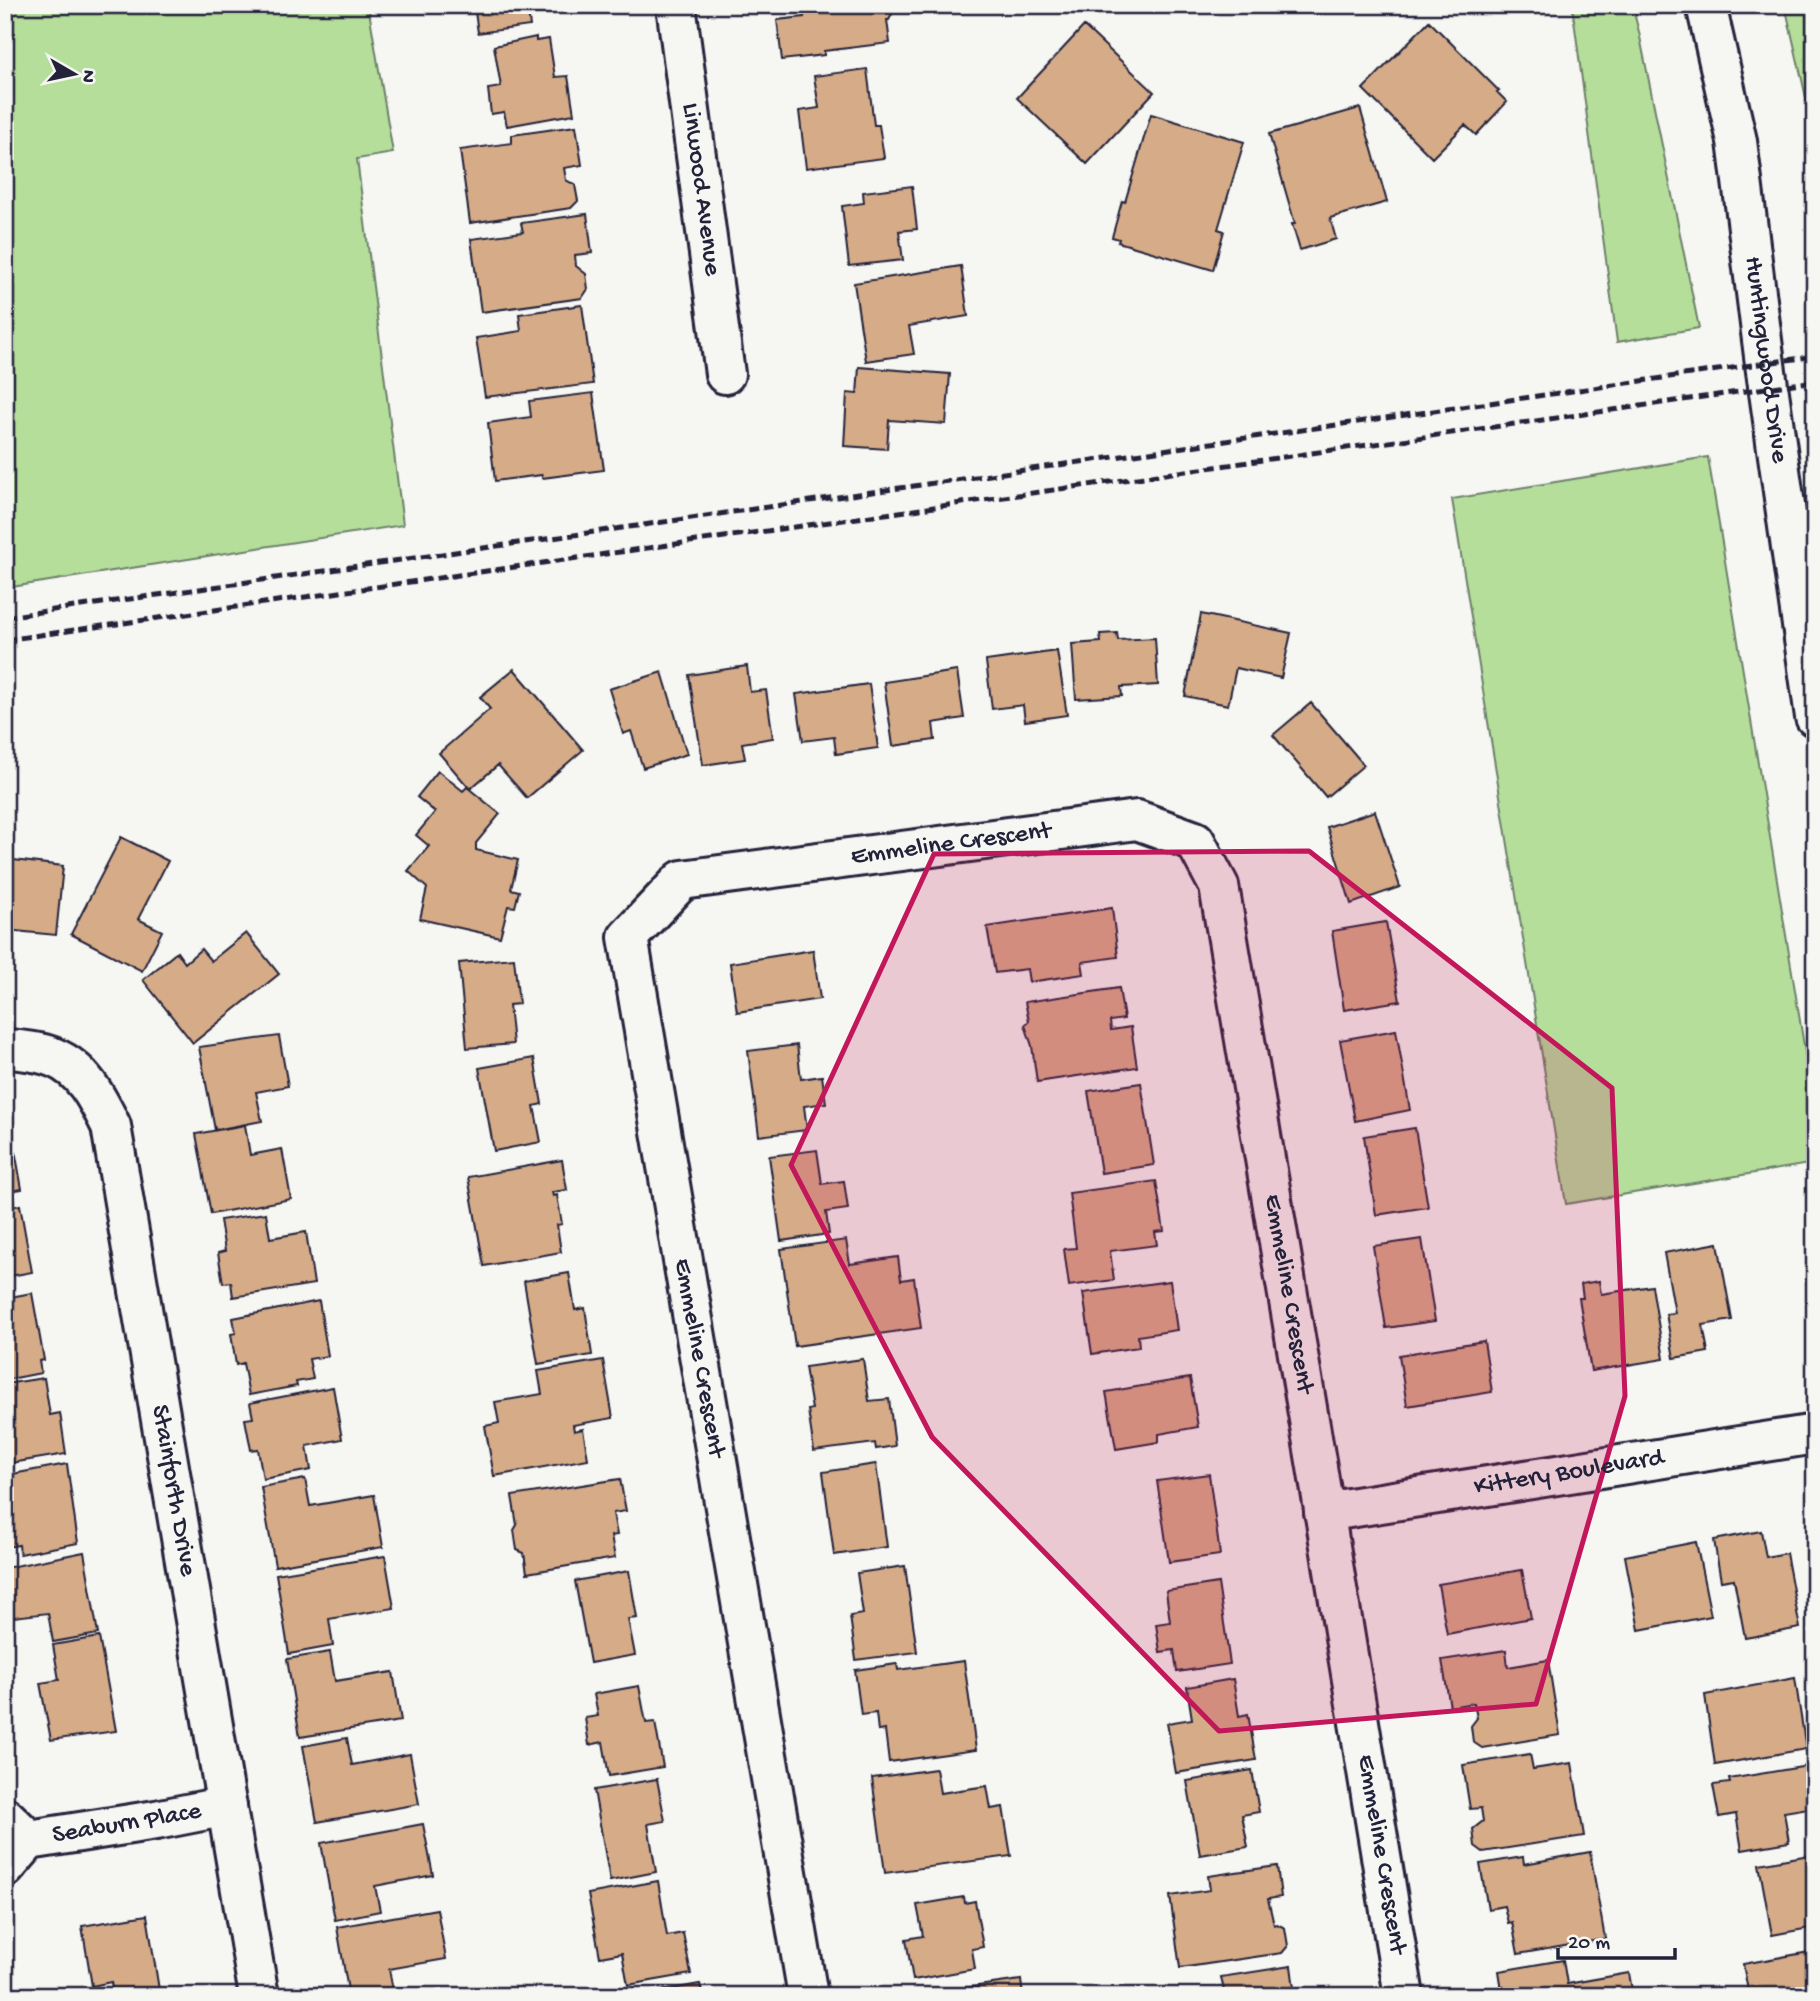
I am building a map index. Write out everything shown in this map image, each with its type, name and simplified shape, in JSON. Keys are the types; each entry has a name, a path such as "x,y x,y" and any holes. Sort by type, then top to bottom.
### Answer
{"street":[{"name":"Linwood Avenue","path":"676,5 725,374"},
{"name":"Huntingwood Drive","path":"1706,5 1737,141 1765,364 1815,717"},
{"name":"Emmeline Crescent","path":"808,1996 628,937 682,880 1137,820 1195,841 1219,886 1404,1996"},
{"name":"Stainforth Drive","path":"5,1048 53,1057 69,1065 98,1100 111,1126 259,1996"},
{"name":"Kittery Boulevard","path":"1325,1512 1815,1434"},
{"name":"Seaburn Place","path":"13,1842 227,1806"}],"highlighted area":[{"path":"1309,851 1612,1088 1625,1396 1536,1704 1219,1731 932,1437 791,1165 934,854"}],"green space":[{"path":"5,5 368,5 393,153 357,159 403,525 5,588"},
{"path":"1572,5 1632,5 1699,328 1617,342"},
{"path":"1785,5 1815,5 1815,137"},
{"path":"1708,457 1815,1113 1815,1163 1566,1204 1452,499"}],"building":[{"path":"474,5 527,5 530,26 478,33"},
{"path":"794,5 892,5 893,12 887,20 890,43 824,51 824,55 782,60 777,20 804,17 803,11"},
{"path":"1019,5 1059,5 1020,11"},
{"path":"1429,21 1507,102 1476,135 1465,125 1432,158 1363,89"},
{"path":"1084,26 1154,92 1087,164 1017,98"},
{"path":"536,37 536,41 549,39 555,77 568,76 574,114 507,126 504,112 491,114 488,89 501,87 494,46"},
{"path":"867,69 874,125 879,125 884,158 806,168 799,111 819,108 814,76"},
{"path":"1360,108 1387,202 1330,218 1336,239 1300,250 1269,134"},
{"path":"1151,114 1244,142 1218,229 1224,231 1213,270 1118,242 1119,239 1112,237"},
{"path":"576,126 582,165 564,168 566,180 575,185 578,201 571,208 470,223 460,150 512,143 512,135"},
{"path":"912,186 917,229 899,231 903,260 849,266 842,206 864,203 863,192"},
{"path":"587,214 592,253 575,255 576,266 586,274 588,289 582,298 481,312 471,239 523,232 521,223"},
{"path":"961,266 968,316 909,326 914,354 866,361 854,283"},
{"path":"582,305 593,384 485,397 476,338 521,331 519,314"},
{"path":"859,367 950,374 946,424 889,420 887,449 844,446 847,393 857,394"},
{"path":"593,393 604,470 495,481 488,423 531,417 529,401"},
{"path":"1201,614 1291,633 1281,678 1236,668 1228,705 1185,696"},
{"path":"1117,633 1118,640 1155,638 1158,685 1121,687 1122,696 1076,699 1072,644 1101,642 1100,634"},
{"path":"1057,651 1067,715 1025,721 1023,705 992,709 986,661"},
{"path":"747,666 750,692 766,690 773,738 742,743 745,759 703,765 689,675"},
{"path":"514,669 583,750 527,798 498,765 470,789 439,753 490,709 480,697"},
{"path":"957,671 964,718 933,723 935,740 893,746 884,682"},
{"path":"662,672 687,754 643,768 631,731 623,734 609,689"},
{"path":"869,684 878,748 836,754 834,737 803,741 796,694"},
{"path":"1311,703 1364,765 1326,797 1273,735"},
{"path":"438,771 463,791 467,787 500,814 476,843 476,850 518,860 511,889 519,891 515,907 508,906 500,937 420,919 427,888 408,871 429,846 416,835 435,812 417,797"},
{"path":"1375,811 1400,887 1351,904 1327,827"},
{"path":"121,837 168,861 138,919 162,931 142,971 71,934"},
{"path":"5,859 63,866 56,935 5,930"},
{"path":"1112,908 1118,957 1082,962 1084,974 1029,982 1027,969 995,973 987,927"},
{"path":"1386,922 1400,1001 1344,1010 1332,931"},
{"path":"246,933 279,974 193,1043 143,980 177,952 185,963 201,949 211,961"},
{"path":"813,950 820,999 737,1012 730,963"},
{"path":"514,958 519,1004 509,1005 513,1044 467,1048 459,963"},
{"path":"1119,988 1124,1019 1110,1021 1111,1030 1131,1027 1137,1067 1037,1082 1032,1046 1025,1025 1029,1021 1025,1002"},
{"path":"1396,1030 1410,1110 1355,1121 1340,1040"},
{"path":"279,1036 288,1086 256,1092 262,1121 215,1130 199,1047"},
{"path":"797,1045 801,1079 822,1076 826,1103 804,1106 807,1130 759,1136 748,1051"},
{"path":"534,1058 542,1104 534,1106 541,1142 494,1151 479,1068"},
{"path":"1141,1083 1154,1165 1101,1173 1088,1091"},
{"path":"245,1125 250,1155 282,1149 291,1199 211,1214 196,1134"},
{"path":"11,1128 22,1189 5,1192 5,1129"},
{"path":"1415,1128 1428,1207 1376,1215 1364,1136"},
{"path":"817,1150 822,1184 844,1181 848,1209 826,1212 829,1234 781,1241 769,1156"},
{"path":"562,1160 567,1190 552,1192 553,1196 557,1195 562,1224 557,1225 561,1252 484,1266 468,1177"},
{"path":"1156,1181 1164,1231 1155,1232 1157,1245 1110,1251 1114,1280 1069,1286 1064,1249 1076,1248 1069,1193"},
{"path":"20,1205 32,1272 5,1277 5,1208"},
{"path":"266,1213 270,1238 306,1232 314,1284 233,1297 231,1282 223,1283 218,1253 225,1251 220,1220"},
{"path":"1422,1239 1435,1321 1386,1328 1373,1246"},
{"path":"846,1240 850,1264 898,1257 901,1280 914,1278 921,1328 795,1346 781,1249"},
{"path":"1718,1243 1732,1320 1703,1325 1708,1352 1674,1358 1666,1314 1675,1313 1664,1253"},
{"path":"569,1273 575,1310 585,1308 592,1355 538,1364 524,1281"},
{"path":"1170,1281 1177,1330 1138,1336 1139,1347 1092,1354 1083,1293"},
{"path":"1599,1281 1601,1294 1652,1286 1664,1359 1591,1371 1579,1298 1583,1298 1581,1284"},
{"path":"32,1293 44,1360 39,1361 41,1373 5,1380 5,1298"},
{"path":"319,1301 328,1356 309,1359 313,1379 296,1382 297,1386 249,1395 243,1363 236,1365 231,1334 236,1333 233,1318"},
{"path":"1484,1341 1492,1392 1407,1406 1399,1355"},
{"path":"863,1359 869,1401 889,1399 895,1446 876,1449 875,1443 814,1451 808,1410 812,1409 805,1367"},
{"path":"603,1360 613,1418 573,1425 574,1431 583,1429 588,1459 494,1476 485,1426 499,1423 495,1402 542,1394 538,1371"},
{"path":"44,1378 50,1415 60,1413 66,1454 5,1464 5,1384"},
{"path":"1190,1378 1198,1427 1159,1434 1159,1442 1116,1449 1106,1392"},
{"path":"333,1387 342,1439 307,1446 311,1470 263,1479 258,1449 251,1450 245,1419 253,1418 250,1403"},
{"path":"67,1464 78,1543 20,1554 19,1545 5,1547 5,1492 10,1491 7,1475"},
{"path":"876,1464 887,1547 834,1555 823,1472"},
{"path":"1209,1474 1220,1555 1169,1562 1157,1481"},
{"path":"305,1479 310,1506 374,1495 383,1547 275,1566 261,1487"},
{"path":"620,1479 626,1511 613,1513 617,1535 611,1536 615,1558 527,1573 524,1553 517,1550 514,1530 517,1525 512,1496"},
{"path":"1761,1531 1766,1557 1786,1553 1800,1628 1745,1638 1734,1579 1721,1581 1714,1540"},
{"path":"1696,1542 1711,1616 1639,1630 1625,1556"},
{"path":"84,1552 98,1634 53,1642 48,1613 5,1618 5,1568"},
{"path":"385,1556 394,1608 329,1619 333,1646 289,1654 276,1574"},
{"path":"905,1566 917,1652 856,1660 850,1616 863,1614 857,1573"},
{"path":"1522,1570 1531,1618 1447,1634 1438,1584"},
{"path":"629,1571 637,1618 628,1619 635,1655 590,1663 575,1581"},
{"path":"1218,1583 1230,1664 1177,1672 1174,1650 1160,1652 1156,1624 1170,1622 1166,1591"},
{"path":"99,1637 116,1731 51,1740 40,1683 59,1680 53,1645"},
{"path":"1506,1650 1508,1667 1548,1660 1560,1735 1482,1748 1473,1742 1471,1726 1477,1718 1474,1703 1450,1707 1442,1660"},
{"path":"330,1652 335,1681 393,1672 401,1721 300,1737 287,1659"},
{"path":"964,1661 976,1750 889,1762 885,1730 878,1731 876,1713 861,1715 855,1670 897,1664 898,1670"},
{"path":"1795,1678 1806,1749 1715,1765 1705,1695"},
{"path":"1233,1679 1239,1716 1248,1714 1256,1760 1176,1773 1167,1723 1192,1719 1187,1687"},
{"path":"639,1686 646,1723 655,1722 663,1767 609,1776 603,1742 589,1745 585,1718 598,1716 594,1694"},
{"path":"347,1738 352,1765 410,1754 419,1804 317,1822 303,1746"},
{"path":"1530,1754 1533,1769 1572,1763 1584,1836 1483,1852 1475,1846 1473,1829 1483,1821 1481,1808 1470,1809 1463,1765"},
{"path":"1814,1765 1815,1807 1784,1812 1789,1842 1742,1850 1736,1814 1719,1817 1713,1785 1730,1783 1729,1779"},
{"path":"936,1769 940,1793 987,1786 991,1809 1003,1807 1011,1856 885,1873 872,1778"},
{"path":"1252,1770 1259,1812 1242,1815 1248,1847 1200,1855 1187,1781"},
{"path":"657,1779 665,1821 648,1824 656,1872 610,1881 594,1790"},
{"path":"423,1824 433,1875 375,1886 380,1911 335,1920 321,1843"},
{"path":"1590,1852 1605,1939 1518,1954 1512,1922 1508,1923 1504,1906 1488,1909 1480,1864 1523,1857 1524,1864"},
{"path":"1815,1854 1815,1927 1772,1935 1759,1864"},
{"path":"1277,1866 1281,1897 1268,1899 1274,1925 1285,1928 1288,1946 1282,1953 1180,1968 1170,1896 1210,1890 1208,1876"},
{"path":"658,1881 667,1936 683,1933 691,1974 628,1985 622,1953 600,1957 588,1894"},
{"path":"964,1897 965,1903 975,1901 983,1947 972,1949 975,1969 913,1980 906,1939 923,1936 917,1905"},
{"path":"437,1909 446,1959 389,1969 394,1996 349,1996 337,1927"},
{"path":"147,1915 160,1996 113,1996 111,1982 92,1986 82,1926"},
{"path":"1815,1951 1815,1996 1749,1996 1743,1964"},
{"path":"1563,1960 1567,1984 1629,1973 1633,1996 1503,1996 1499,1971"},
{"path":"1291,1966 1295,1996 1225,1996 1221,1977"},
{"path":"1021,1980 1023,1996 943,1996 942,1991"},
{"path":"700,1984 703,1996 644,1994"}],"railway":[{"path":"5,617 1815,356"},
{"path":"5,640 1815,381"}]}
